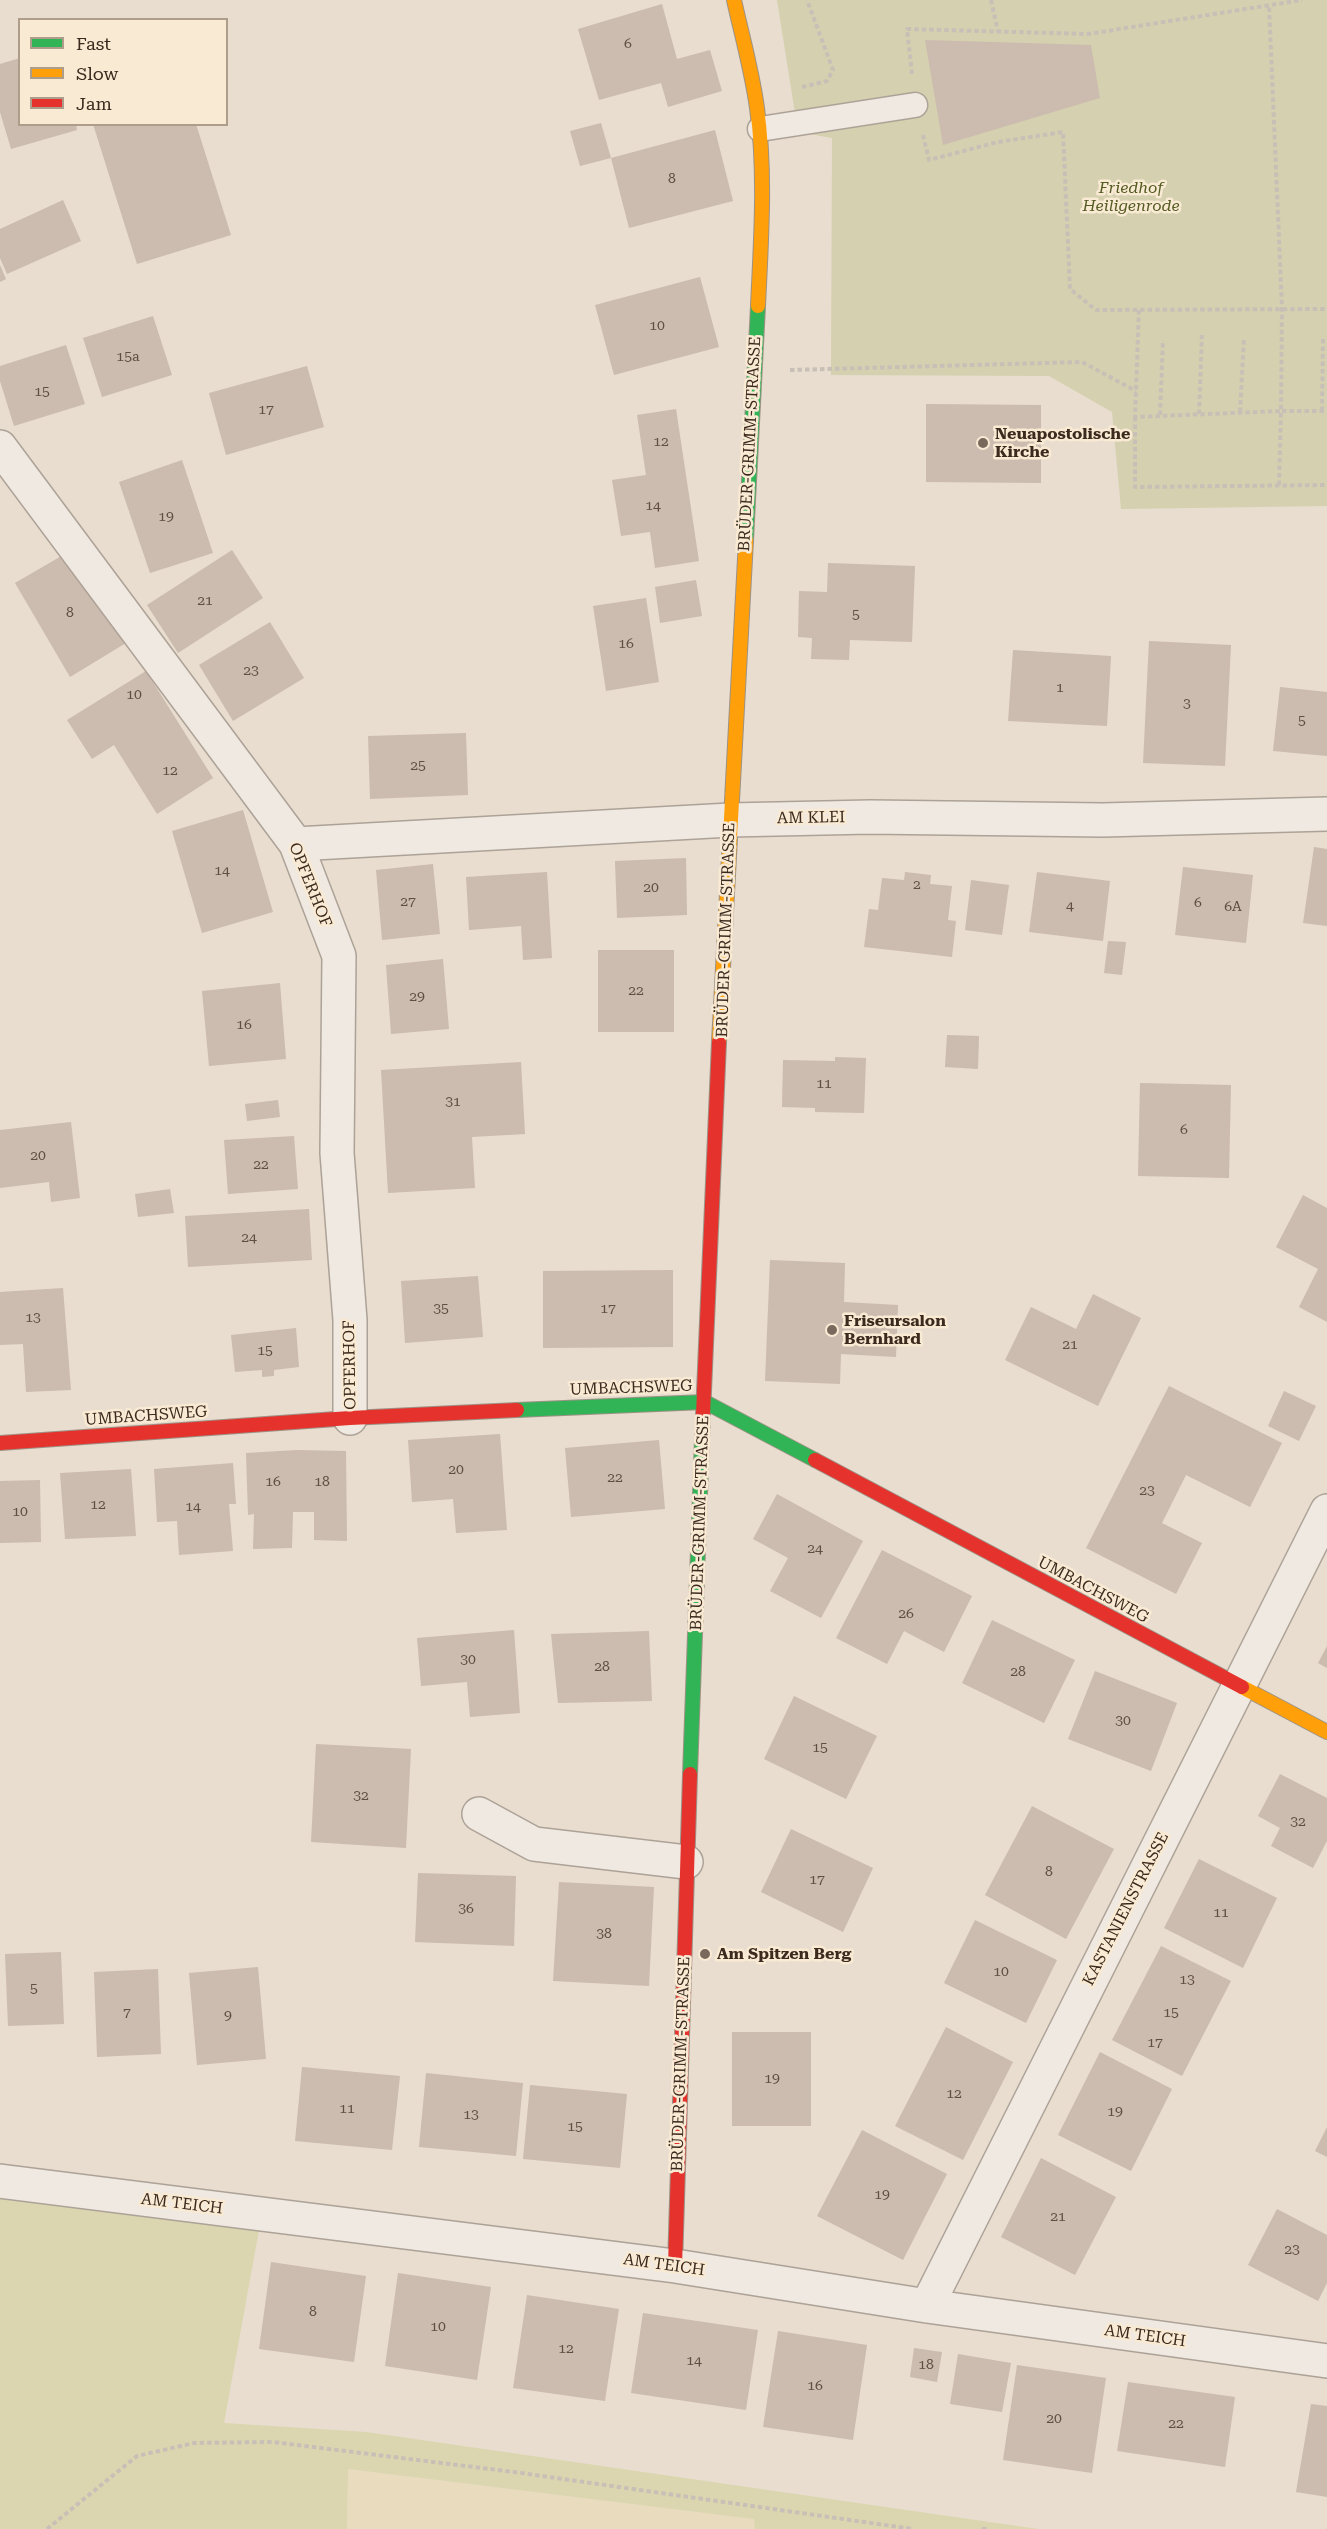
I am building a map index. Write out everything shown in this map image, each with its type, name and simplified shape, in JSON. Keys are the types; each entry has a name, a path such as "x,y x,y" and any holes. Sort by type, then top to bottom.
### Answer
{"street":[{"name":"BRÜDER-GRIMM-STRASSE","path":"675,2266 686,1862 705,1402 730,820 755,371 761,212 760,129 756,96 734,0"},
{"name":"OPFERHOF","path":"0,447 296,844 339,956 337,1153 350,1320 350,1418"},
{"name":"AM KLEI","path":"296,844 730,820 870,817 1103,820 1327,814"},
{"name":"UMBACHSWEG","path":"0,1443 350,1418 705,1402 812,1457 1238,1687 1327,1732"},
{"name":"KASTANIENSTRASSE","path":"927,2306 1327,1511"},
{"path":"479,1814 534,1844 686,1862"},
{"name":"AM TEICH","path":"0,2181 675,2266 927,2306 1327,2361"}],"lane":[{"path":"760,129 915,105"}],"path":[{"path":"756,96 827,81 833,70 807,0"},
{"path":"991,0 998,32"},
{"path":"1302,0 1088,34 908,29 915,105 929,160 998,142 1064,132 1070,289 1096,310 1327,309"},
{"path":"1269,5 1282,309 1279,485"},
{"path":"1139,310 1135,487 1327,485"},
{"path":"1199,414 1202,335"},
{"path":"1135,417 1325,411 1323,337"},
{"path":"1240,412 1244,338"},
{"path":"1160,416 1163,339"},
{"path":"755,371 1082,362 1136,391"},
{"path":"47,2529 137,2456 194,2443 273,2442 514,2472 913,2529"},
{"path":"982,2529 988,2529"}],"shaded area":[{"path":"0,2197 259,2230 224,2423 366,2432 1038,2529 755,2529 754,2519 348,2469 347,2529 0,2529"},
{"path":"348,2469 755,2519 755,2529 347,2529"}],"green space":[{"name":"Friedhof Heiligenrode","path":"777,0 1327,0 1327,506 1121,509 1112,412 1049,376 831,375 832,138 798,132"}],"building":[{"path":"662,4 677,59 710,50 722,91 668,107 661,83 599,100 578,29"},
{"path":"925,40 1091,45 1100,98 943,145"},
{"path":"18,59 18,126 76,126 77,130 11,149 0,112 0,64"},
{"path":"601,123 611,158 580,166 570,131"},
{"path":"94,126 197,126 231,235 137,264"},
{"path":"715,130 733,201 629,228 611,158"},
{"path":"63,200 81,241 7,274 0,258 0,229"},
{"path":"0,265 6,279 0,282"},
{"path":"700,277 719,347 614,375 595,305"},
{"path":"153,316 172,375 102,397 83,338"},
{"path":"66,345 85,404 14,426 0,381 0,366"},
{"path":"307,366 324,427 226,455 209,393"},
{"name":"Neuapostolische Kirche","path":"926,404 1041,405 1041,483 926,482"},
{"path":"676,409 699,561 655,568 650,532 621,536 612,480 646,475 637,415"},
{"path":"182,460 213,553 150,573 119,482"},
{"path":"232,550 263,598 178,653 147,605"},
{"path":"70,551 126,643 70,677 15,583"},
{"path":"828,563 915,566 912,642 850,640 849,660 811,659 812,638 798,637 799,591 827,592"},
{"path":"696,580 702,616 660,623 655,587"},
{"path":"646,598 659,682 606,691 593,606"},
{"path":"270,622 304,678 233,721 199,665"},
{"path":"1149,641 1231,645 1225,766 1143,763"},
{"path":"1013,650 1111,656 1107,726 1008,721"},
{"path":"146,671 213,778 157,814 114,745 92,759 67,720"},
{"path":"1280,687 1327,692 1327,756 1273,751"},
{"path":"466,733 468,795 370,799 368,736"},
{"path":"243,810 273,912 202,933 172,831"},
{"path":"1314,847 1327,849 1327,926 1303,923"},
{"path":"686,858 687,915 617,918 615,861"},
{"path":"433,864 440,934 382,940 376,870"},
{"path":"1183,867 1253,875 1246,943 1175,935"},
{"path":"547,872 552,958 523,960 521,926 469,930 466,877"},
{"path":"905,872 931,875 930,884 952,886 948,920 956,921 952,957 864,947 869,909 878,910 882,878 904,880"},
{"path":"1037,872 1110,881 1103,941 1029,932"},
{"path":"971,880 1009,885 1002,935 965,930"},
{"path":"1108,941 1126,942 1122,975 1104,973"},
{"path":"598,950 674,950 674,1032 598,1032"},
{"path":"443,959 449,1029 391,1034 386,965"},
{"path":"280,983 286,1059 209,1066 202,991"},
{"path":"947,1035 979,1036 978,1069 945,1067"},
{"path":"835,1057 866,1058 864,1113 815,1112 815,1108 782,1107 783,1060 835,1061"},
{"path":"521,1062 525,1134 472,1137 475,1188 388,1193 381,1070"},
{"path":"1140,1083 1231,1085 1229,1178 1138,1176"},
{"path":"278,1100 280,1117 247,1121 245,1104"},
{"path":"71,1122 80,1198 51,1202 49,1182 0,1188 0,1130"},
{"path":"294,1136 298,1189 228,1194 224,1140"},
{"path":"170,1189 174,1213 138,1217 135,1194"},
{"path":"1303,1195 1327,1208 1327,1322 1299,1307 1318,1269 1276,1247"},
{"path":"309,1209 312,1260 188,1267 185,1216"},
{"name":"Friseursalon Bernhard","path":"770,1260 845,1263 844,1302 898,1305 896,1357 841,1354 840,1384 765,1381"},
{"path":"673,1270 673,1347 543,1348 543,1271"},
{"path":"478,1276 483,1337 405,1343 401,1281"},
{"path":"63,1288 71,1390 26,1392 23,1344 0,1345 0,1292"},
{"path":"1093,1294 1141,1318 1098,1406 1005,1360 1031,1307 1076,1329"},
{"path":"296,1328 299,1367 274,1370 274,1376 262,1377 262,1370 235,1372 231,1335"},
{"path":"1169,1386 1282,1443 1250,1507 1186,1475 1162,1523 1202,1543 1176,1594 1086,1548"},
{"path":"1284,1391 1316,1406 1299,1441 1268,1426"},
{"path":"500,1434 507,1530 456,1533 453,1499 412,1502 408,1440"},
{"path":"659,1440 665,1509 571,1517 565,1448"},
{"path":"297,1450 346,1451 347,1541 314,1540 314,1512 293,1512 292,1548 253,1549 254,1514 248,1515 246,1453"},
{"path":"233,1463 236,1504 229,1504 233,1551 179,1555 177,1521 157,1522 154,1469"},
{"path":"131,1469 136,1536 65,1539 60,1473"},
{"path":"40,1480 41,1542 0,1543 0,1481"},
{"path":"777,1494 863,1541 821,1618 770,1591 788,1558 753,1539"},
{"path":"882,1550 972,1596 944,1652 904,1631 887,1664 836,1638"},
{"path":"992,1620 1075,1660 1044,1723 962,1683"},
{"path":"514,1630 520,1713 470,1717 467,1682 421,1686 417,1638"},
{"path":"649,1631 652,1701 558,1703 551,1634"},
{"path":"1327,1646 1327,1668 1318,1663"},
{"path":"1095,1671 1177,1703 1151,1771 1068,1739"},
{"path":"794,1696 877,1736 846,1799 764,1759"},
{"path":"316,1744 411,1749 406,1848 311,1842"},
{"path":"1280,1774 1327,1798 1327,1841 1313,1868 1271,1846 1280,1828 1258,1816"},
{"path":"1032,1806 1114,1849 1066,1939 985,1895"},
{"path":"791,1829 873,1868 843,1932 761,1892"},
{"path":"1199,1859 1277,1898 1243,1968 1164,1928"},
{"path":"418,1873 516,1876 514,1946 415,1942"},
{"path":"559,1882 654,1887 649,1986 553,1981"},
{"path":"975,1920 1057,1960 1026,2023 944,1983"},
{"path":"1161,1946 1231,1981 1182,2076 1112,2040"},
{"path":"61,1952 64,2024 8,2026 5,1954"},
{"path":"258,1967 266,2059 197,2065 189,1973"},
{"path":"158,1969 161,2054 97,2057 94,1972"},
{"path":"946,2027 1013,2062 963,2160 895,2126"},
{"path":"732,2032 811,2032 811,2126 732,2126"},
{"path":"1100,2052 1172,2089 1131,2171 1058,2135"},
{"path":"302,2067 400,2076 392,2150 295,2141"},
{"path":"426,2073 523,2083 516,2156 419,2147"},
{"path":"530,2085 627,2094 620,2168 523,2159"},
{"path":"1327,2127 1327,2157 1315,2151"},
{"path":"862,2130 947,2174 903,2260 817,2216"},
{"path":"1041,2158 1116,2197 1075,2275 1001,2237"},
{"path":"1277,2209 1327,2235 1327,2283 1318,2301 1248,2265"},
{"path":"271,2262 366,2276 354,2362 259,2349"},
{"path":"398,2273 491,2287 477,2380 385,2366"},
{"path":"527,2295 619,2309 605,2401 513,2388"},
{"path":"643,2313 758,2330 746,2410 631,2393"},
{"path":"778,2331 867,2345 853,2440 763,2427"},
{"path":"914,2348 942,2352 937,2382 910,2377"},
{"path":"958,2354 1011,2363 1002,2412 950,2404"},
{"path":"1017,2365 1106,2378 1092,2473 1003,2460"},
{"path":"1128,2382 1235,2397 1225,2467 1117,2451"},
{"path":"1311,2404 1327,2406 1327,2497 1296,2492"}],"traffic: fast":[{"path":"746,540 758,306"},
{"path":"517,1410 705,1402 815,1460"},
{"path":"690,1774 702,1438"}],"traffic: slow":[{"path":"734,0 752,81 760,132 762,207 758,306"},
{"path":"719,1042 746,540"},
{"path":"1242,1687 1327,1732"}],"traffic: jam":[{"path":"702,1438 719,1042"},
{"path":"0,1443 350,1418 517,1410"},
{"path":"815,1460 1242,1687"},
{"path":"675,2266 690,1774"}],"place":[{"name":"Neuapostolische Kirche","path":"983,443"},
{"name":"Friseursalon Bernhard","path":"832,1330"},
{"name":"Am Spitzen Berg","path":"705,1954"}]}
